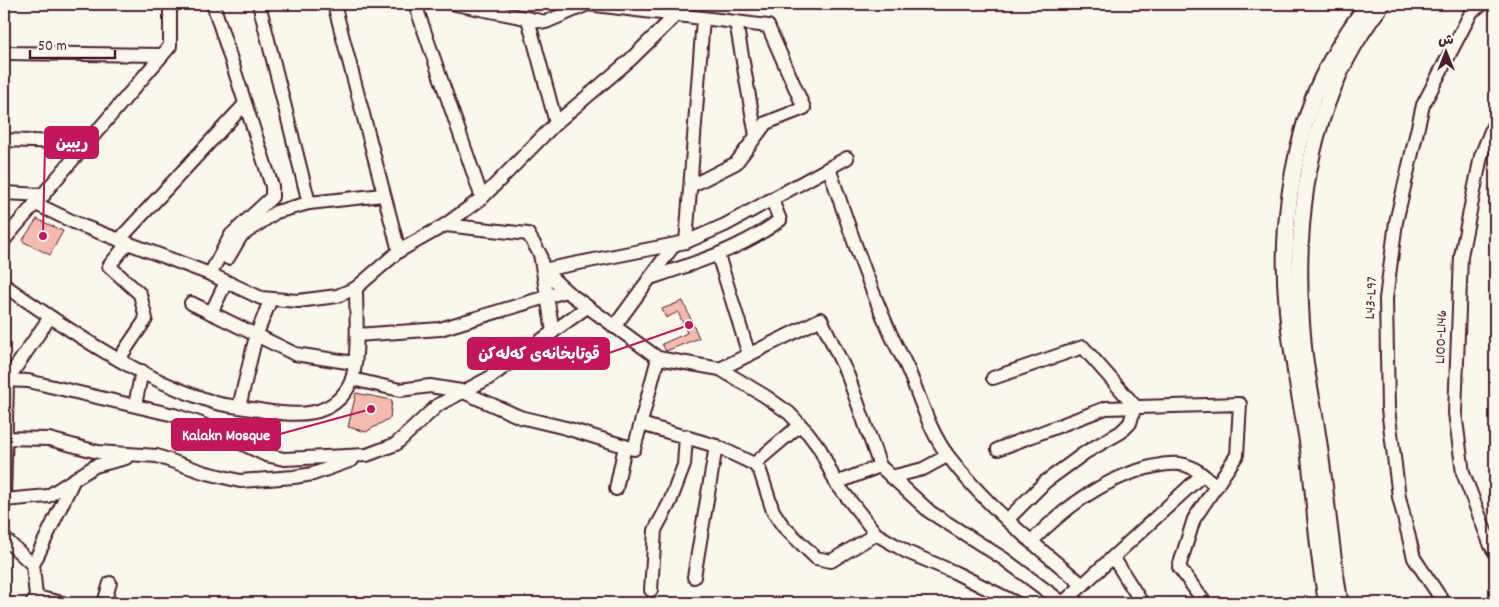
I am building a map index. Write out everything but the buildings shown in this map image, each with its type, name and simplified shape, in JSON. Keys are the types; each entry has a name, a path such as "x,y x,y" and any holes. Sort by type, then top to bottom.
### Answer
{"street":[{"path":"4,240 170,46 170,4"},
{"path":"210,313 231,236 272,197 272,186 213,4"},
{"path":"258,4 309,203"},
{"path":"334,4 399,250"},
{"path":"414,4 482,198"},
{"path":"454,4 546,22 587,4 768,26 804,108 766,124 736,163 691,186"},
{"path":"1340,603 1325,545 1286,303 1288,219 1297,160 1314,97 1330,62 1368,4"},
{"path":"1327,603 1317,432 1303,343 1299,291 1302,218 1314,145 1328,97 1349,53 1382,4"},
{"name":"L43-L97","path":"1444,603 1414,558 1399,498 1388,409 1386,299 1396,222 1423,105 1472,11 1483,4"},
{"path":"4,193 40,199 80,225 218,278 270,301 298,301 337,296 356,288 399,250 445,225 482,198 556,123 630,60 676,15"},
{"path":"528,18 556,123"},
{"path":"614,327 650,278 680,244 691,186 704,18"},
{"path":"736,22 756,136"},
{"path":"4,53 162,55"},
{"path":"119,359 146,319 140,294 109,266 123,242 245,104"},
{"name":"L100-L146","path":"1495,121 1481,156 1461,256 1455,413 1463,473 1495,552"},
{"path":"4,140 88,143"},
{"path":"543,270 680,244 772,200 847,158"},
{"path":"829,168 863,268 888,328 909,370 924,411 948,456 979,494 1031,542 1083,585"},
{"path":"218,278 241,236 276,212 309,203 383,195"},
{"path":"650,278 718,255 758,237 780,220 772,200"},
{"path":"445,225 528,234 540,254 553,332"},
{"path":"718,255 749,355"},
{"path":"543,270 566,291 658,358 720,368 781,407 800,425 820,449 836,483 876,534 907,552 954,572 1016,603"},
{"path":"4,286 87,342 142,371 217,403 277,413 319,412 330,407 340,399 352,379 357,335 356,288"},
{"path":"357,335 440,329 566,291"},
{"path":"239,407 256,336 270,301"},
{"path":"191,303 295,354 354,364"},
{"path":"6,438 49,439 98,452 132,456 157,456 221,477 258,481 313,474 396,444 438,405 461,391 489,378 587,307"},
{"path":"50,317 5,380 4,500 48,496 95,466 132,456"},
{"path":"720,368 821,319 848,376 880,466 930,512 1004,559 1063,603 1202,475"},
{"path":"993,378 1083,347 1135,406"},
{"path":"352,379 400,390 430,386 461,391 520,417 634,449 658,358"},
{"path":"134,405 142,371"},
{"path":"5,380 28,381 134,405 199,423 246,446 284,459 368,455"},
{"path":"998,449 1092,412 1112,407 1240,404 1237,455 1194,520 1179,567 1205,603"},
{"path":"1007,520 1045,482 1070,463 1120,432 1130,423 1135,406"},
{"path":"641,424 716,446 754,464 760,471 773,511 783,526 816,558 831,562 876,534"},
{"path":"754,464 800,425"},
{"path":"651,590 655,530 670,502 684,465 686,436"},
{"path":"616,489 625,446"},
{"path":"694,577 716,446"},
{"path":"891,477 923,469 948,456"},
{"path":"1031,542 1065,510 1094,490 1121,476 1163,464 1176,464 1194,469 1217,486"},
{"path":"836,483 880,466"},
{"path":"63,603 34,600 33,565 74,479"},
{"path":"4,538 33,565"},
{"path":"1113,557 1142,603"},
{"path":"104,603 110,583"}],"place":[{"name":"ریبین","path":"43,236"},
{"name":"قوتابخانەی کەلەکن","path":"689,325"},
{"name":"Kalakn Mosque","path":"371,409"}]}
